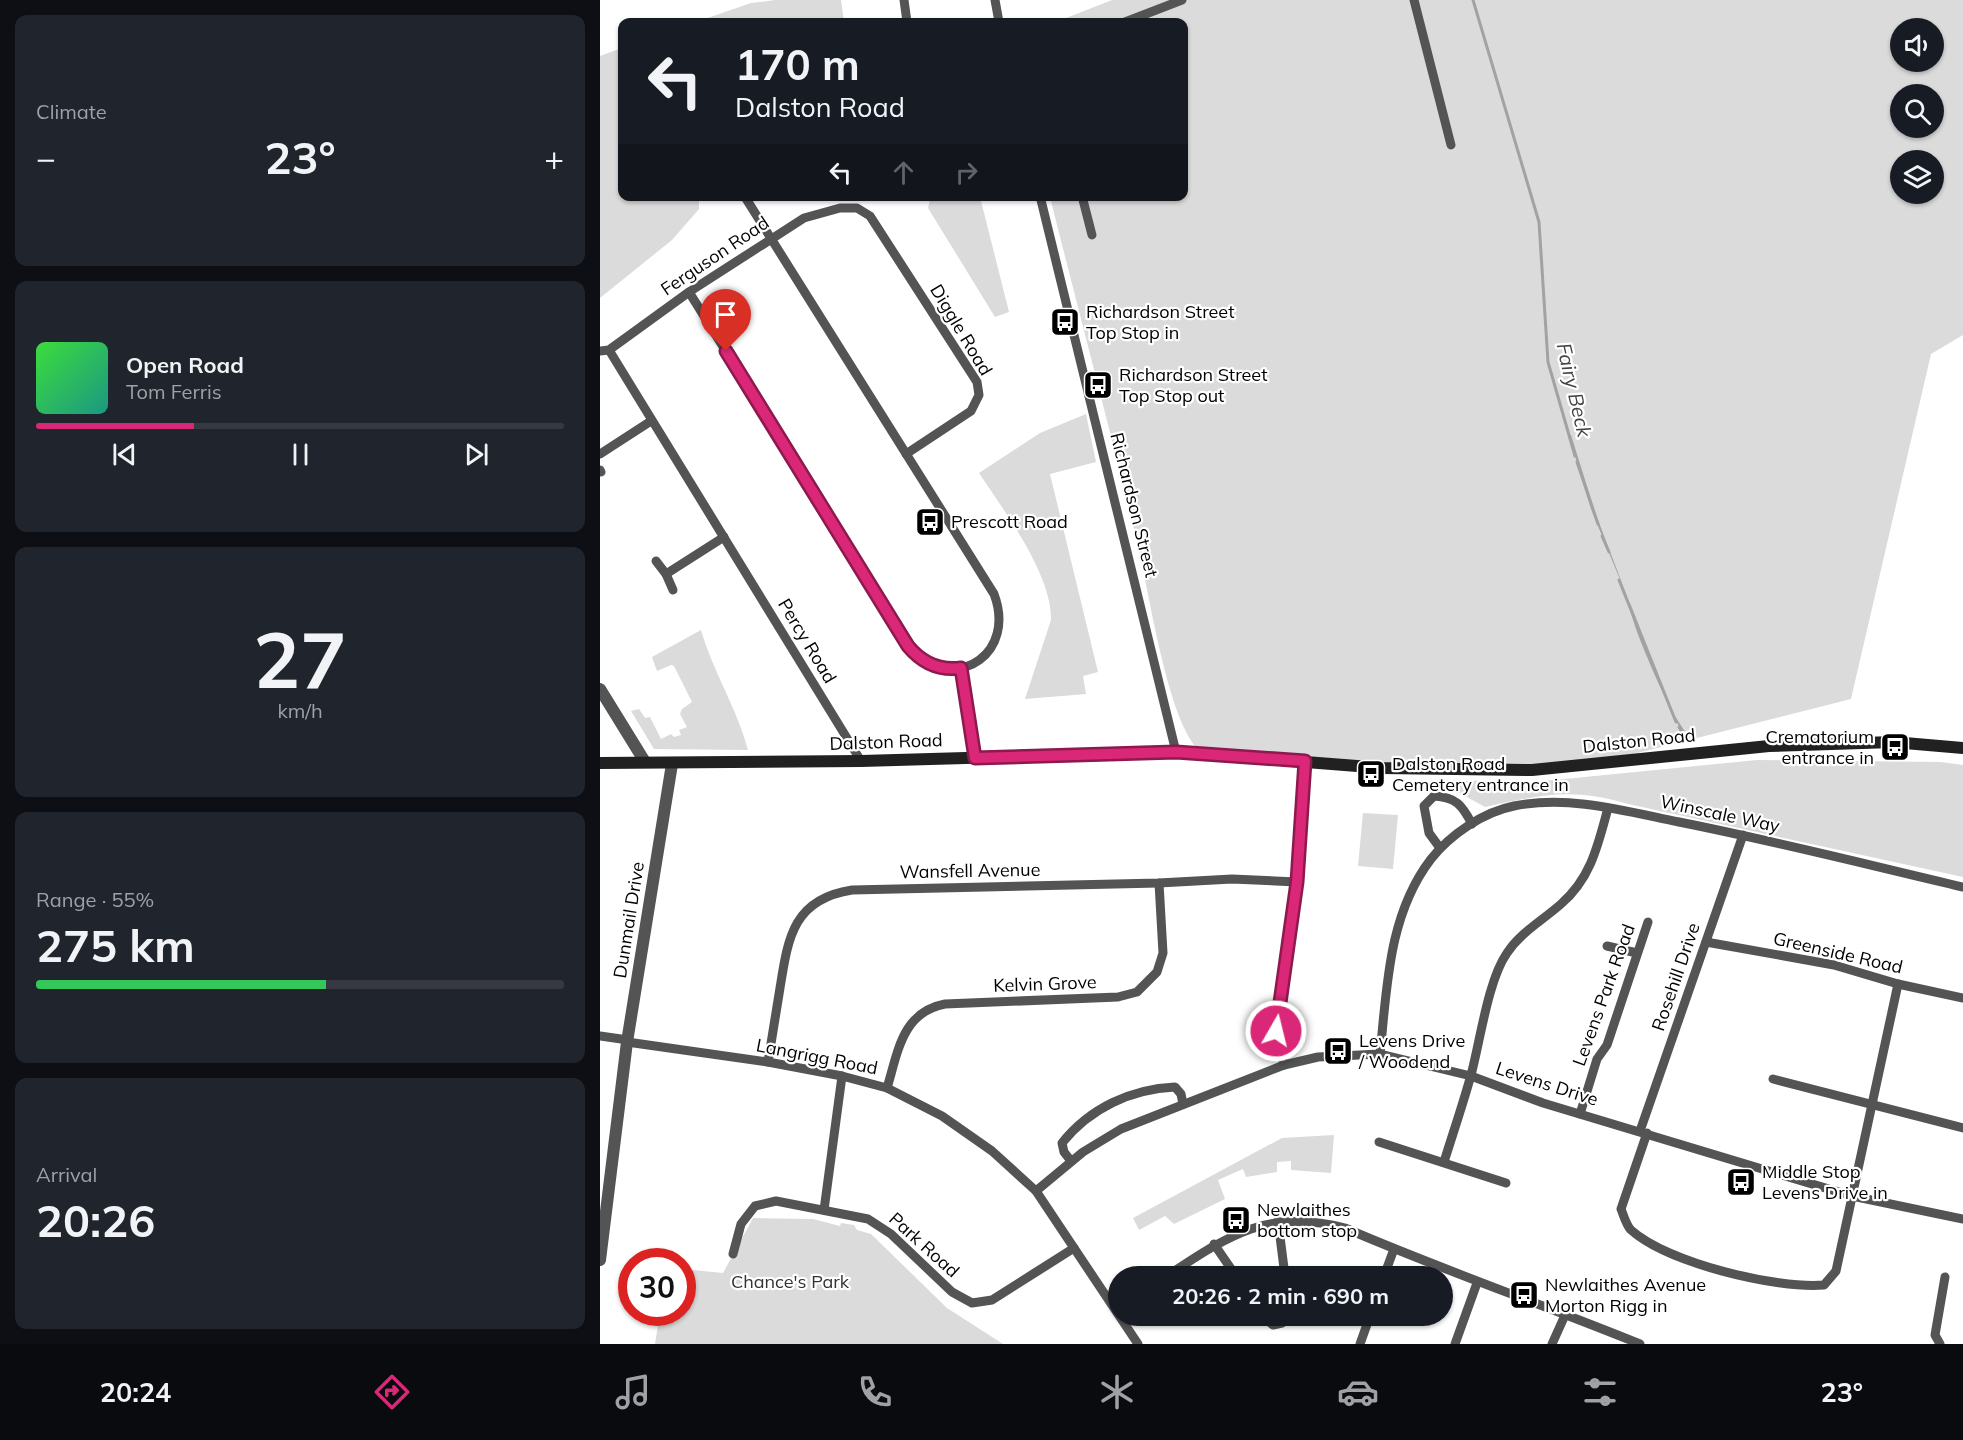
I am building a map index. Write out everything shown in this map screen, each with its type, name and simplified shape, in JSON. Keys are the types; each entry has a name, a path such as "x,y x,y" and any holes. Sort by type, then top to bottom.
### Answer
{"main road":[{"name":"Dalston Road","path":"600,763 861,761 1176,752 1411,769 1532,770 1769,746 1893,742 1963,748"}],"street":[{"path":"904,0 906,18"},
{"path":"994,0 998,18"},
{"path":"1135,18 1182,0"},
{"path":"1414,0 1451,145"},
{"path":"689,292 908,646 927,663 941,668 961,668 989,652 998,635 1000,615 994,594 748,201"},
{"path":"856,208 857,201"},
{"name":"Richardson Street","path":"1041,201 1176,752"},
{"path":"1083,201 1092,235"},
{"name":"Ferguson Road","path":"605,350 771,237 820,212 856,208"},
{"name":"Diggle Road","path":"856,208 874,222 977,382 979,395 971,411 906,454"},
{"name":"Percy Road","path":"605,350 724,537 861,761"},
{"path":"600,454 651,421"},
{"path":"666,574 724,537"},
{"path":"656,561 666,574 673,590"},
{"path":"961,668 975,758"},
{"path":"600,689 645,762"},
{"path":"1284,1065 1276,1031 1297,882 1305,761"},
{"name":"Dunmail Drive","path":"600,1260 604,1203 627,1041 672,764"},
{"path":"1440,848 1429,833 1424,806 1434,796 1457,800 1472,824"},
{"name":"Winscale Way","path":"1380,1054 1390,958 1399,923 1412,889 1440,848 1472,824 1513,806 1558,802 1593,804 1743,835 1963,887"},
{"path":"1444,1162 1471,1076 1494,983 1506,953 1527,930 1562,904 1581,882 1594,860 1608,808"},
{"name":"Rosehill Drive","path":"1743,835 1643,1132 1621,1209 1630,1229 1664,1250 1719,1270 1804,1286 1824,1285 1836,1271 1852,1196"},
{"name":"Wansfell Avenue","path":"768,1062 787,941 798,920 806,911 828,896 852,890 1159,884 1232,879 1297,882"},
{"name":"Kelvin Grove","path":"887,1088 904,1031 915,1017 930,1008 945,1004 1118,997 1145,987 1157,972 1163,953 1159,884"},
{"name":"Levens Park Road","path":"1580,1114 1597,1059 1607,1045 1648,922"},
{"name":"Greenside Road","path":"1706,942 1834,965 1898,984 1963,998"},
{"path":"1607,945 1637,953"},
{"path":"1852,1196 1898,984"},
{"name":"Langrigg Road","path":"600,1036 842,1076 887,1088 942,1116 992,1151 1036,1191 1108,1297"},
{"name":"Levens Drive","path":"1036,1191 1071,1161 1121,1129 1284,1065 1318,1056 1380,1054 1471,1076 1543,1103 1852,1196 1963,1219"},
{"path":"824,1210 842,1076"},
{"path":"1773,1079 1963,1128"},
{"path":"1071,1161 1064,1152 1062,1143 1106,1104 1127,1095 1175,1087 1181,1094 1184,1104"},
{"path":"1379,1142 1506,1184"},
{"name":"Park Road","path":"733,1254 741,1224 755,1206 776,1201 868,1219 891,1234 952,1292 972,1303 992,1300 1074,1248"},
{"path":"1278,1221 1284,1266"},
{"path":"1182,1266 1215,1244 1244,1229 1278,1221 1327,1223 1345,1228 1477,1283 1566,1314 1640,1344"},
{"path":"1215,1244 1229,1266"},
{"path":"1388,1266 1394,1249"},
{"path":"1940,1344 1935,1335 1945,1277"},
{"path":"1455,1344 1477,1283"},
{"path":"1552,1344 1566,1314"},
{"name":"Langrigg Road","path":"1127,1326 1138,1344"},
{"path":"1360,1344 1366,1326"}],"green space":[{"path":"775,0 841,0 843,18 708,18 751,3"},
{"path":"1112,0 1963,0 1963,335 1931,354 1851,699 1594,764 1384,766 1196,747 1176,708 1168,681 1138,546 1051,201 1188,201 1188,18 1066,18"},
{"path":"618,49 618,201 699,201 699,209 672,240 600,298 600,56"},
{"path":"930,201 981,201 1009,312 995,317 928,208"},
{"path":"1086,414 1096,462 1050,474 1098,672 1083,676 1086,694 1025,699 1051,620 1049,602 1044,583 1025,544 979,473 1040,433"},
{"path":"701,630 738,719 748,750 654,749 631,711 639,709 645,718 650,717 661,739 671,734 674,737 681,735 679,730 687,727 680,714 682,709 692,702 674,666 671,665 657,671 652,657"},
{"path":"1757,760 1941,762 1963,765 1963,877 1589,796 1572,794 1540,796 1485,807 1436,780 1534,782"},
{"path":"1363,813 1398,815 1393,869 1358,866"},
{"path":"1334,1135 1331,1173 1291,1170 1291,1161 1277,1162 1277,1172 1246,1177 1243,1169 1218,1180 1225,1199 1174,1224 1165,1216 1139,1230 1133,1218 1282,1138"},
{"name":"Chance's Park","path":"753,1218 813,1219 840,1226 841,1223 854,1225 857,1230 871,1234 947,1308 1003,1344 655,1344 658,1326 696,1326 696,1270 723,1273"}],"shaded area":[{"path":"1571,435 1595,512 1628,599 1591,509 1569,436"},
{"path":"1630,603 1673,713 1689,738 1685,737 1679,727 1652,668 1635,627"}],"waterway":[{"name":"Fairy Beck","path":"1473,0 1539,222 1548,362 1575,456"},
{"name":"Fairy Beck","path":"1577,462 1598,524"},
{"name":"Fairy Beck","path":"1602,536 1609,552"},
{"name":"Fairy Beck","path":"1619,580 1676,722"},
{"name":"Fairy Beck","path":"1679,727 1686,739"}],"place":[{"name":"Richardson Street Top Stop in","path":"1065,322"},
{"name":"Richardson Street Top Stop out","path":"1098,385"},
{"name":"Prescott Road","path":"930,522"},
{"name":"Crematorium entrance in","path":"1895,747"},
{"name":"Dalston Road Cemetery entrance in","path":"1371,774"},
{"name":"Levens Drive / Woodend","path":"1338,1051"},
{"name":"Middle Stop Levens Drive in","path":"1741,1182"},
{"name":"Newlaithes bottom stop","path":"1236,1220"},
{"name":"Newlaithes Avenue Morton Rigg in","path":"1524,1295"}],"route":[{"path":"726,351 908,646 927,663 941,668 961,668 975,758 1176,752 1305,761 1297,882 1276,1031"}]}
